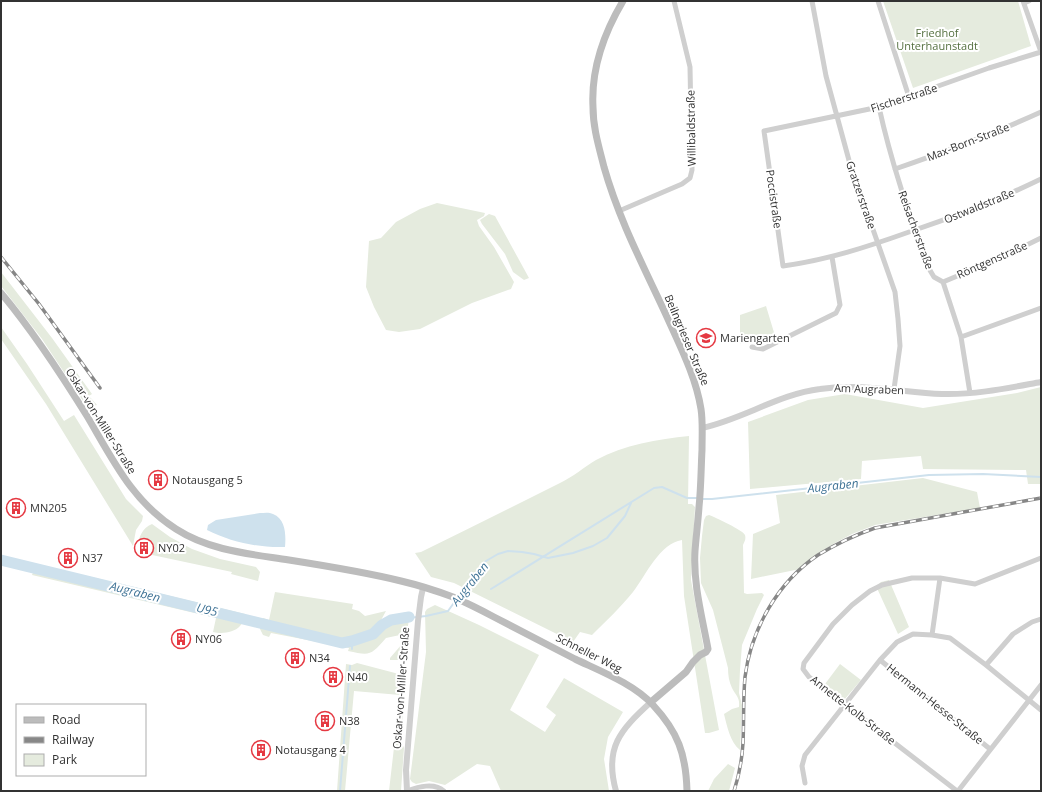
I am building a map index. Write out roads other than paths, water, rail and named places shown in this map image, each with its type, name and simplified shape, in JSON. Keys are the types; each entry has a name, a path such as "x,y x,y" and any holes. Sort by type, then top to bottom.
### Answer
{"main road":[{"name":"Beilngrieser Straße","path":"623,1 613,17 604,38 598,61 592,106 594,125 597,141 619,211 630,240 675,336 692,377 701,410 702,428 700,491 695,552 696,585 708,648 706,652 700,655 693,662 686,672 651,702"},
{"name":"Oskar-von-Miller-Straße","path":"1,294 42,348 86,415 125,481 149,509 177,530 201,541 228,550 267,558 371,574 423,588"},
{"name":"Schneller Weg","path":"423,588 463,602 626,685 651,702 670,726 680,744 685,766 687,791"}],"street":[{"name":"Willibaldstraße","path":"619,211 682,184 690,178 692,170 690,67 674,1"},
{"name":"Gratzerstraße","path":"812,1 826,76 836,116 850,164 895,292 900,346 894,389"},
{"path":"878,1 909,97"},
{"path":"1029,1 1024,2 1041,52"},
{"name":"Fischerstraße","path":"764,131 879,108 989,68 1041,52"},
{"name":"Reisacherstraße","path":"879,108 894,169 928,267 934,277 943,282 961,337 970,394"},
{"name":"Max-Born-Straße","path":"894,169 966,144 1041,112"},
{"name":"Poccistraße","path":"764,131 783,266"},
{"name":"Ostwaldstraße","path":"783,266 832,257 877,243 980,207 1041,178"},
{"name":"Röntgenstraße","path":"943,282 1000,258 1041,238"},
{"path":"752,348 763,349 836,313 840,305 832,257"},
{"path":"961,337 1041,308"},
{"name":"Am Augraben","path":"702,428 807,391 820,388 847,387 970,394 1041,382"},
{"name":"Annette-Kolb-Straße","path":"1041,558 975,584 940,578 912,578 882,585 857,600 833,624 804,663 803,669 809,677 957,791 1041,685"},
{"path":"932,635 940,578"},
{"name":"Oskar-von-Miller-Straße","path":"423,588 418,613 406,770 407,791 431,786 437,786 444,791"},
{"path":"986,666 1013,634 1032,622 1041,619"},
{"path":"805,782 802,766 805,755 880,660 897,642 913,634 950,638 1041,710"},
{"name":"Hermann-Hesse-Straße","path":"880,660 990,749"},
{"path":"616,791 612,772 613,751 627,725 651,702"}],"water":[{"path":"260,513 271,513 277,516 283,524 285,533 285,547 255,545 235,541 207,530 208,525 216,520"}],"waterway":[{"name":"Augraben","path":"702,499 929,475 983,474 1041,477"},
{"name":"Augraben","path":"491,589 654,488 662,487 687,498 697,498"},
{"name":"Augraben","path":"459,597 480,574 480,569 486,561 498,554 508,551 522,552 548,558 573,553 593,546 607,538 625,516 631,503"},
{"name":"Augraben","path":"1,560 342,643 373,634 382,625 391,620 409,617"},
{"name":"Augraben","path":"26,565 243,619"},
{"name":"Augraben","path":"261,623 342,643 373,634 382,625 391,620 426,616 448,611 456,600"},
{"name":"Augraben","path":"352,641 352,649"},
{"path":"340,791 350,666"}],"railway":[{"path":"1,257 39,304 100,388"},
{"path":"734,791 743,749 745,677 753,641 760,624 779,593 804,566 818,555 832,547 875,528 1041,498"}],"place":[{"name":"Mariengarten","path":"706,338"},
{"name":"Notausgang 5","path":"158,480"},
{"name":"MN205","path":"16,508"},
{"name":"NY02","path":"144,548"},
{"name":"N37","path":"68,558"},
{"name":"NY06","path":"181,639"},
{"name":"N34","path":"295,658"},
{"name":"N40","path":"333,677"},
{"name":"N38","path":"325,721"},
{"name":"Notausgang 4","path":"261,750"}],"park label":[{"name":"Friedhof Unterhaunstadt","path":"937,39"}],"water label":[{"name":"U95","path":"207,610"}]}
